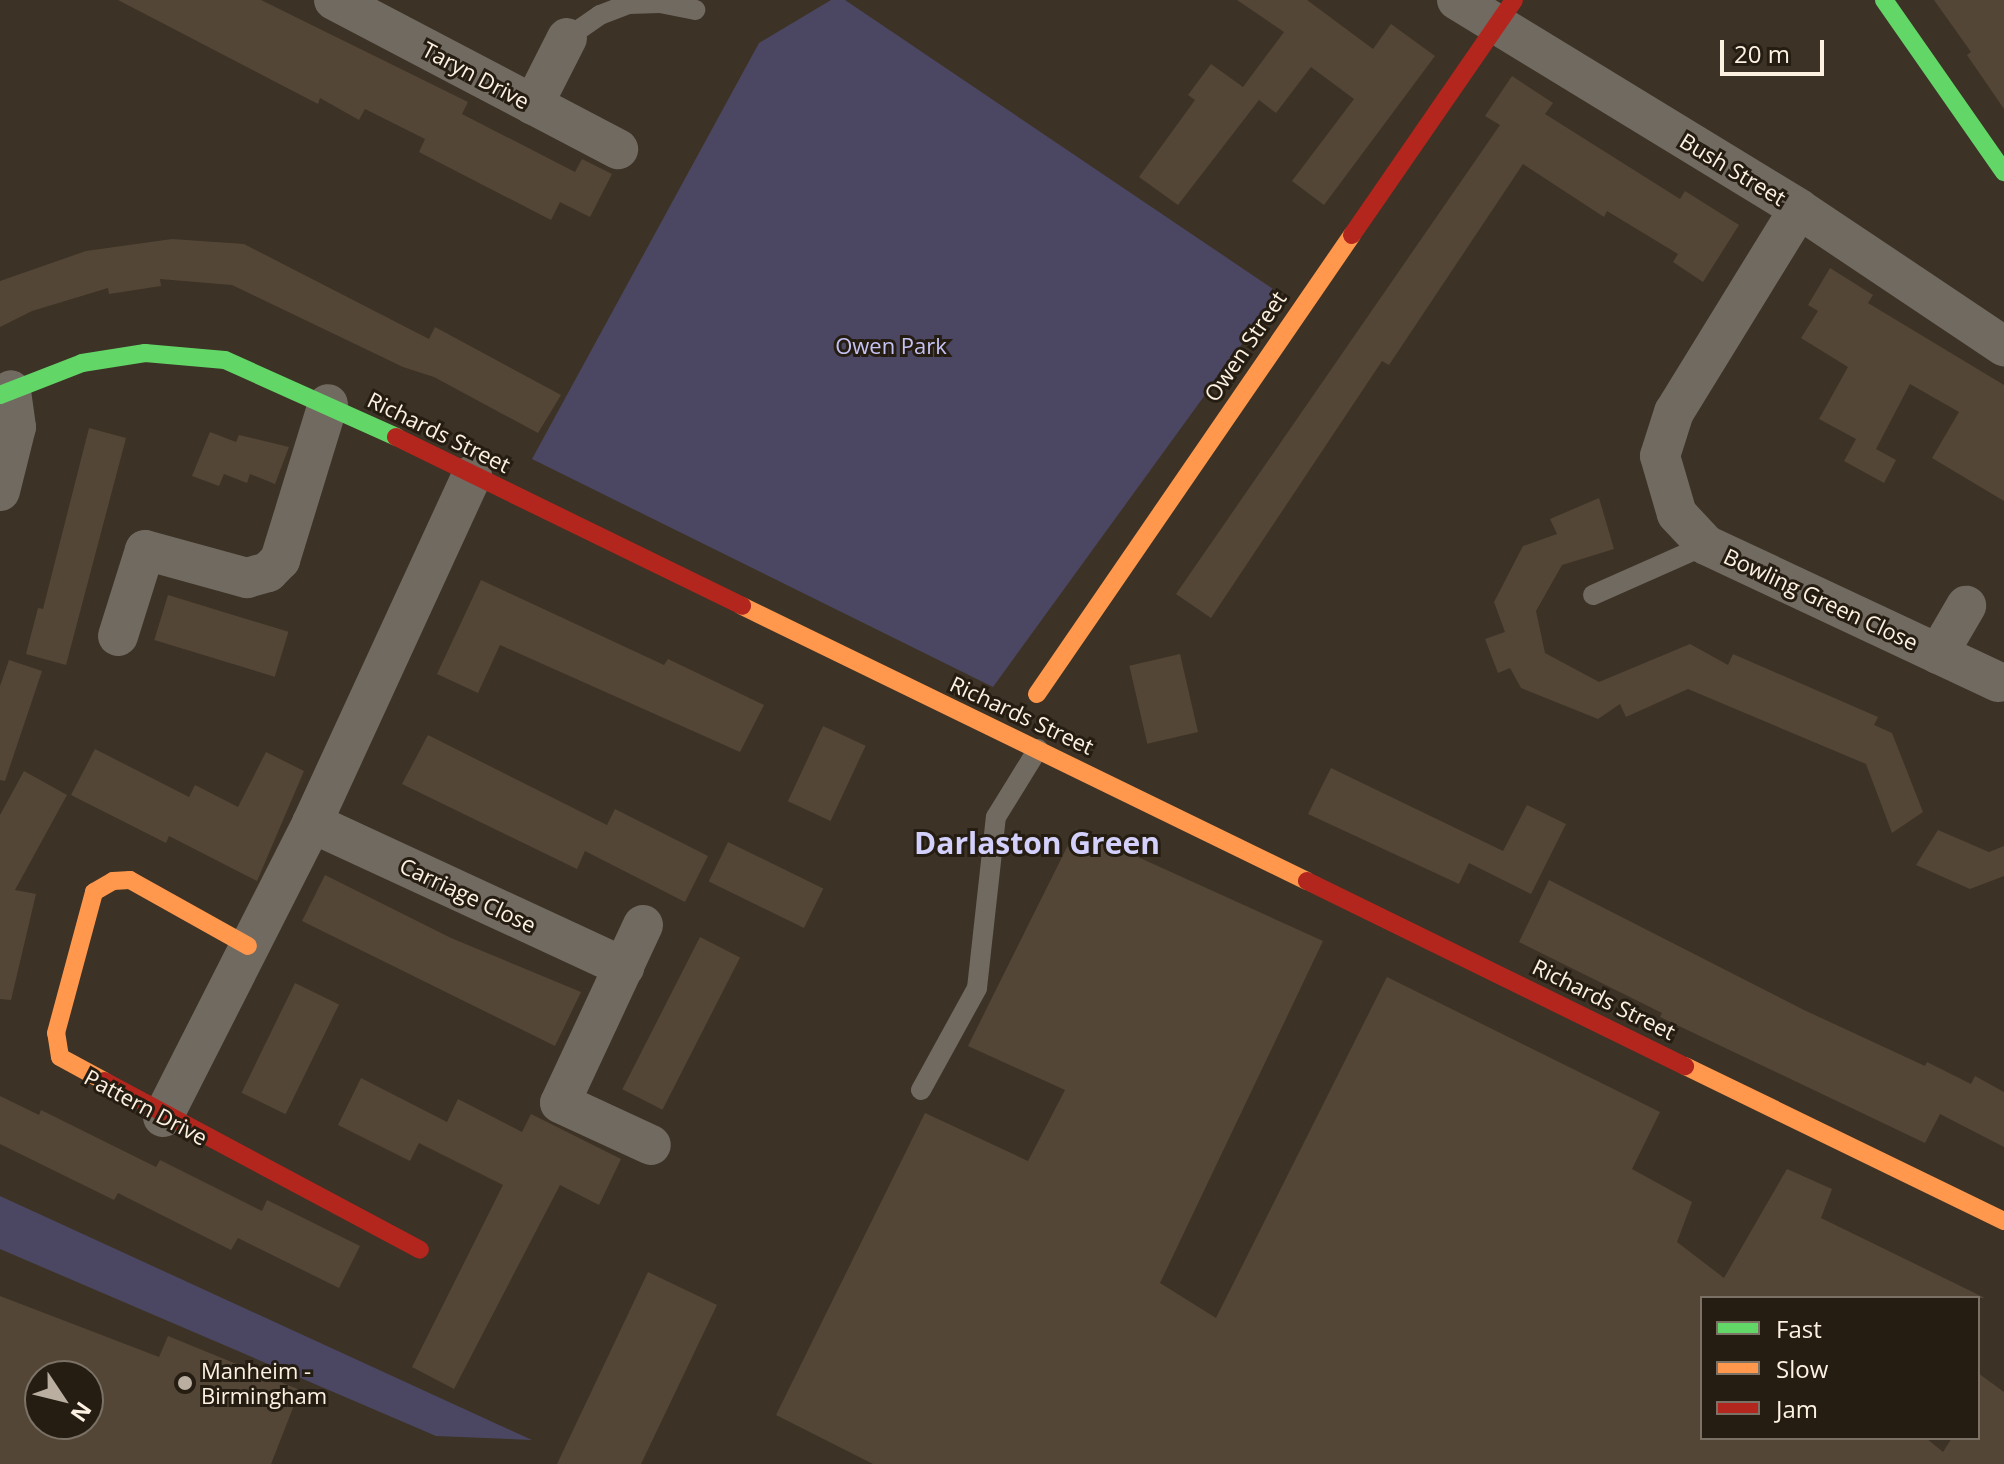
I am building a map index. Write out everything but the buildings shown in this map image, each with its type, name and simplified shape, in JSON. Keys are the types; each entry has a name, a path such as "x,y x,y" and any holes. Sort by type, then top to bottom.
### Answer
{"street":[{"name":"Taryn Drive","path":"334,0 377,10 533,105 618,149"},
{"name":"Bush Street","path":"1457,0 1503,12 2004,346"},
{"path":"1884,0 1997,153 2004,172"},
{"name":"Owen Street","path":"1037,694 1503,12"},
{"path":"533,105 567,38"},
{"name":"Bowling Green Close","path":"1799,209 1674,412 1660,456 1677,514 1706,545 1998,682"},
{"name":"Richards Street","path":"5,393 82,363 145,353 225,360 328,404 2002,1215"},
{"path":"0,491 16,427 5,393"},
{"path":"118,636 145,550 247,578 268,572 280,560 328,404"},
{"path":"163,1117 312,823 472,475"},
{"name":"Bowling Green Close","path":"1938,654 1966,606"},
{"name":"Carriage Close","path":"312,823 624,967"},
{"name":"Pattern Drive","path":"248,946 130,880 113,881 94,892 56,1033 60,1057 163,1117 420,1250"},
{"path":"643,925 560,1103 651,1145"}],"lane":[{"path":"567,38 600,15 628,4 660,3 695,10"},
{"path":"1593,595 1706,545"},
{"path":"921,1090 977,988 996,817 1038,749"}],"green space":[{"name":"Owen Park","path":"831,0 845,0 1279,293 993,687 532,459 759,43"},
{"path":"0,1196 532,1440 436,1436 0,1249"}],"traffic: fast":[{"path":"1884,0 2004,172"},
{"path":"0,395 82,363 145,353 225,360 396,437"}],"traffic: slow":[{"path":"1037,694 1352,235"},
{"path":"742,606 1307,881"},
{"path":"104,1081 60,1057 56,1033 94,892 113,881 130,880 248,946"},
{"path":"1685,1066 2004,1221"}],"traffic: jam":[{"path":"1352,235 1514,0"},
{"path":"396,437 742,606"},
{"path":"1307,881 1685,1066"},
{"path":"104,1081 420,1250"}],"place":[{"name":"Manheim - Birmingham","path":"185,1383"}],"district":[{"name":"Darlaston Green","path":"1037,843"}]}
